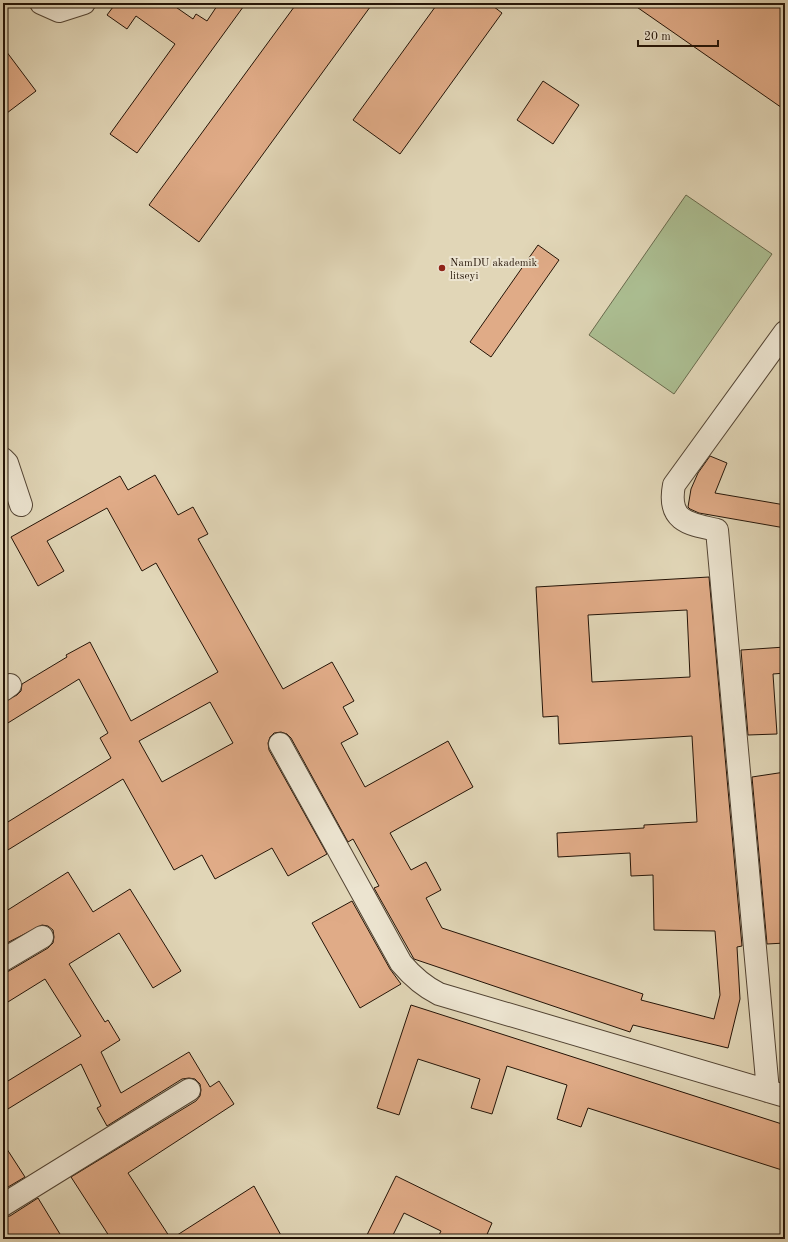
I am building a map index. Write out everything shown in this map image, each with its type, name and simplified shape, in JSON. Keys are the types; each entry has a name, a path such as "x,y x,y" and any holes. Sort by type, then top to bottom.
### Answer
{"street":[{"path":"41,3 59,11 84,3"},
{"path":"280,744 401,963 426,987 439,994 776,1094 717,530 688,524 677,514 671,499 674,485 785,332"},
{"path":"3,460 7,463 21,505"},
{"path":"3,960 42,937"},
{"path":"3,1205 189,1090"}],"green space":[{"path":"686,195 772,254 674,394 589,335"}],"building":[{"path":"116,3 170,3 193,19 196,14 207,21 219,3 246,3 137,153 110,134 175,44 136,16 127,29 107,15"},
{"path":"297,3 373,3 199,242 149,205"},
{"path":"438,3 489,3 502,13 400,154 353,120"},
{"path":"631,3 785,3 785,110"},
{"path":"3,47 36,91 3,116"},
{"path":"543,81 579,105 553,144 517,120"},
{"path":"538,245 559,260 491,357 470,342"},
{"path":"710,456 727,463 715,493 785,505 785,528 699,513 690,509 688,507 691,489 698,473"},
{"path":"155,475 178,515 193,507 208,534 198,539 283,689 332,662 354,701 343,707 358,734 341,743 365,787 448,741 473,787 390,833 411,870 426,862 441,890 426,898 442,928 643,994 641,1000 714,1019 720,995 715,931 654,930 653,875 631,876 630,853 558,857 557,833 644,828 644,825 697,822 692,736 559,744 558,716 543,717 536,587 709,577 742,946 737,947 740,999 728,1048 633,1025 630,1032 414,959 374,888 379,886 353,839 348,842 291,738 287,734 281,732 274,733 270,737 268,743 269,750 327,854 288,876 272,848 215,879 202,855 174,870 123,779 3,853 3,825 111,758 100,738 108,733 79,679 3,726 3,702 17,695 21,691 22,684 67,657 66,655 90,642 131,721 218,672 156,563 142,571 107,508 47,541 64,571 38,586 11,537 120,476 128,490","holes":["687,610 690,677 592,682 588,615","210,702 233,743 162,782 139,741"]},
{"path":"785,647 785,673 773,674 777,734 748,735 741,650"},
{"path":"785,772 785,943 767,944 752,777"},
{"path":"68,872 93,912 130,889 181,971 153,988 119,933 69,964 105,1022 108,1020 120,1040 101,1052 121,1093 189,1052 210,1087 219,1081 234,1104 128,1173 171,1239 111,1239 71,1177 196,1101 200,1096 201,1090 200,1084 195,1079 182,1079 107,1126 97,1108 101,1106 81,1064 3,1112 3,1084 81,1036 45,979 3,1005 3,972 9,971 48,948 53,943 54,937 53,930 48,926 42,925 3,945 3,913"},
{"path":"352,901 390,969 401,984 360,1008 312,923"},
{"path":"411,1005 785,1125 785,1171 588,1108 581,1127 557,1119 567,1085 507,1066 492,1114 471,1108 480,1079 418,1059 399,1115 377,1108"},
{"path":"3,1143 25,1177 3,1190"},
{"path":"396,1176 492,1223 485,1239 437,1239 441,1231 404,1213 391,1239 365,1239"},
{"path":"254,1186 283,1239 171,1239"},
{"path":"38,1198 63,1239 3,1239 3,1217 10,1216"}],"place":[{"name":"NamDU akademik litseyi","path":"442,268"}]}
